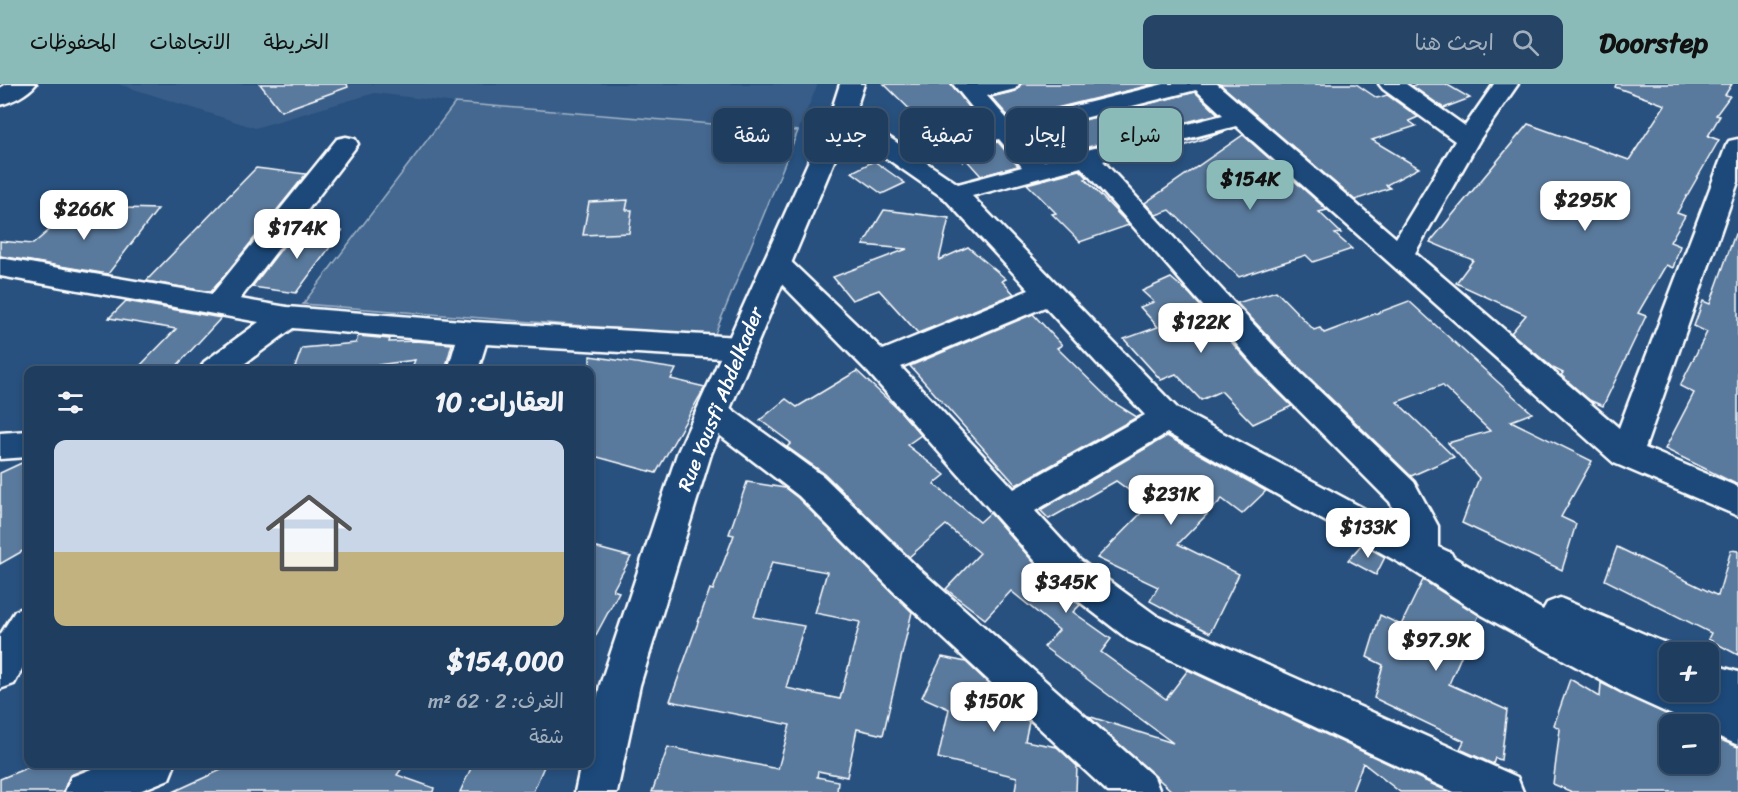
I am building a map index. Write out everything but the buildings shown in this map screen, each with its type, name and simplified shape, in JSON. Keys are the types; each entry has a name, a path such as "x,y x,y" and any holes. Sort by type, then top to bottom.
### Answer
{"street":[{"path":"0,98 24,84"},
{"path":"969,88 1007,84"},
{"path":"994,132 1192,84"},
{"path":"1203,84 1626,454 1738,502"},
{"path":"1391,84 1468,139"},
{"path":"1399,256 1468,139 1506,84"},
{"path":"969,88 1039,171"},
{"path":"848,97 872,137 900,155"},
{"name":"Rue Yousfi Abdelkader","path":"596,792 620,685 694,454 848,97"},
{"path":"1242,117 1087,159 1272,364 1402,492 1420,526 1420,556"},
{"path":"218,306 346,144"},
{"path":"1626,454 1738,146"},
{"path":"910,162 954,193 1167,418 1420,556 1495,603 1642,682 1738,724"},
{"path":"954,193 1075,162"},
{"path":"776,264 879,364 1067,571 1143,628 1448,781 1502,792"},
{"path":"0,267 287,317 474,333 740,348"},
{"path":"879,364 1050,293"},
{"path":"220,366 287,317"},
{"path":"464,366 474,333"},
{"path":"712,412 811,486 907,581 1139,792"},
{"path":"1009,509 1167,418"},
{"path":"0,446 24,444"},
{"path":"1420,556 1659,659"},
{"path":"0,671 24,629"},
{"path":"1719,685 1738,692"},
{"path":"86,792 144,768"}],"shaded area":[{"path":"118,84 818,84 808,108 804,108 804,117 798,131 792,131 792,108 713,108 713,124 455,103 375,93 255,128"},
{"path":"455,103 713,124 713,162 785,162 714,336 303,304"},
{"path":"792,131 798,131 792,146"}]}
